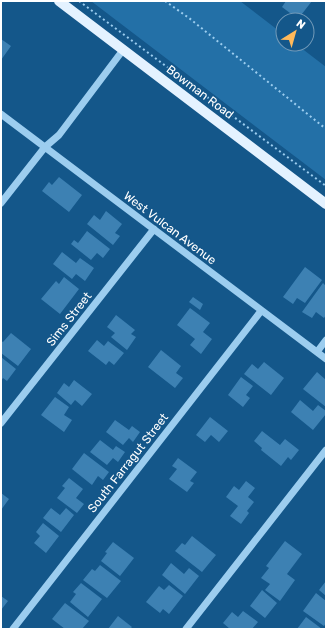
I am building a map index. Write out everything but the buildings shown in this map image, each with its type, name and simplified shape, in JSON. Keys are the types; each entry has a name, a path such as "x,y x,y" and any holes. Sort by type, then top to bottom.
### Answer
{"main road":[{"name":"Bowman Road","path":"59,1 326,204"}],"street":[{"path":"1,202 45,147 59,135 123,50"},
{"name":"West Vulcan Avenue","path":"1,114 326,359"},
{"name":"Sims Street","path":"1,423 154,229"},
{"name":"South Farragut Street","path":"13,629 262,311"},
{"path":"317,352 326,340"},
{"path":"186,629 326,450"}],"path":[{"path":"79,1 326,186"},
{"path":"165,1 189,18 326,129"}],"shaded area":[{"path":"91,1 240,1 275,28 275,52 306,52 326,67 326,180"}]}
